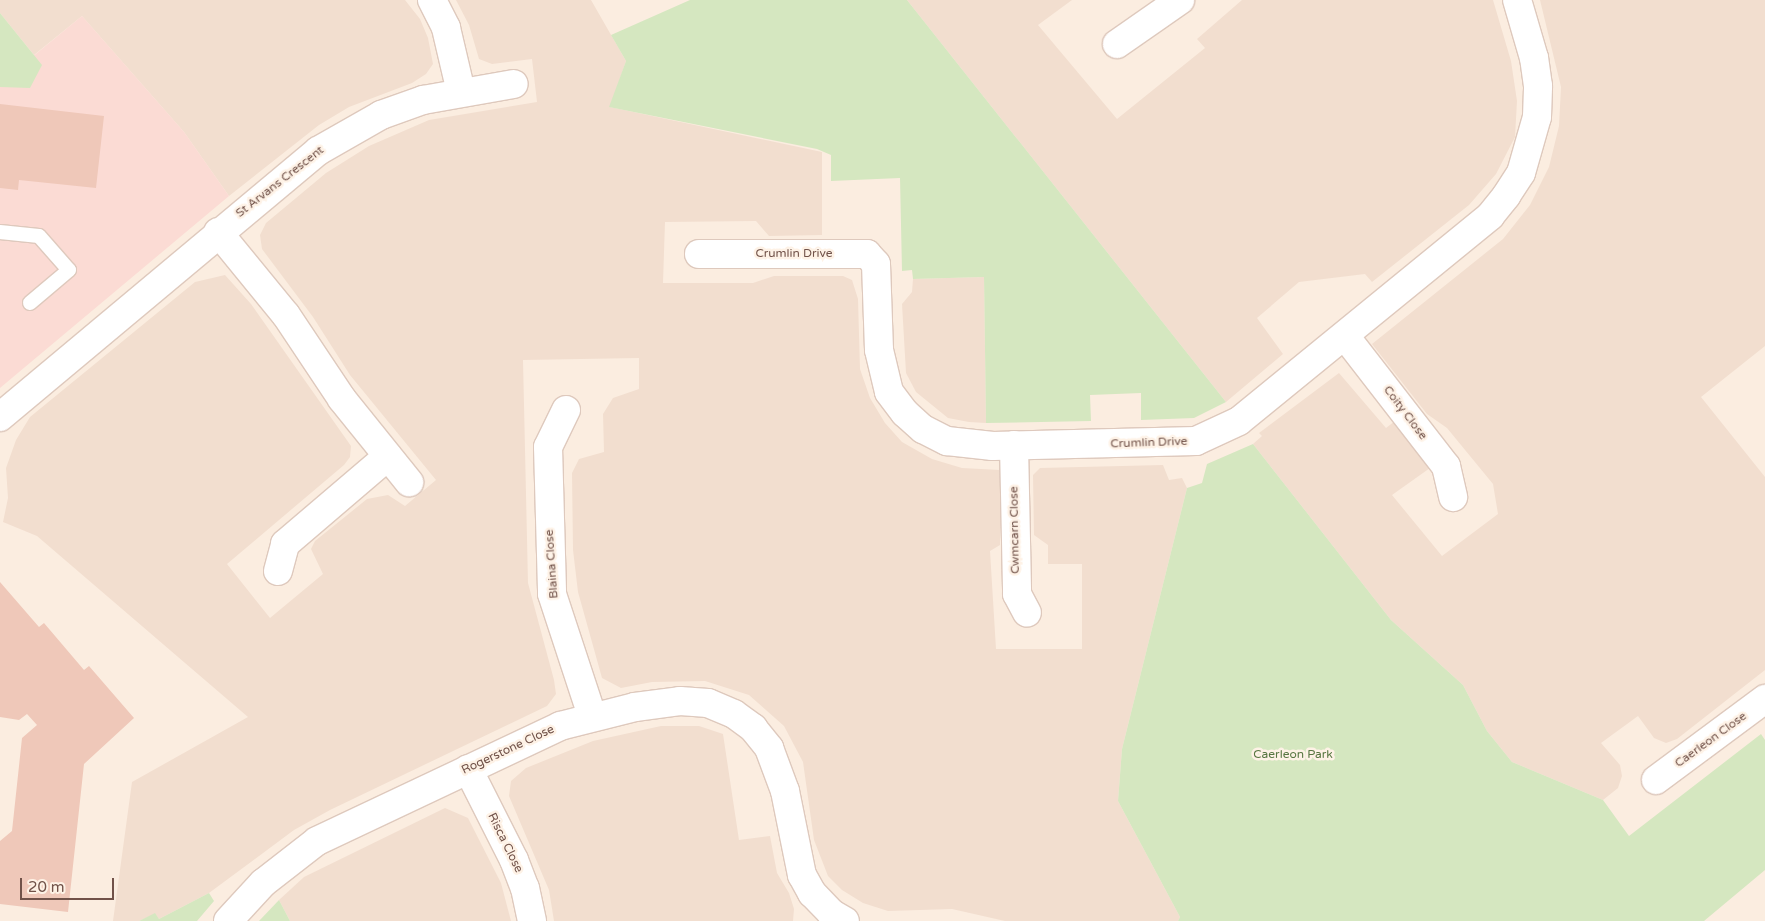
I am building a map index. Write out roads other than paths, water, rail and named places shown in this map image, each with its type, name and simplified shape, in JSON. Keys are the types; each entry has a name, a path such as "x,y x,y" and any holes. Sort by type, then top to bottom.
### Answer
{"street":[{"path":"432,0 446,28 460,92"},
{"path":"1117,44 1180,0"},
{"name":"Crumlin Drive","path":"700,254 867,254 876,264 882,370 889,392 905,413 923,429 947,441 970,445 1014,445 1196,441 1239,421 1490,216 1521,173 1537,117 1538,86 1534,58 1517,0"},
{"name":"St Arvans Crescent","path":"0,417 293,169 350,131 414,103 460,92 514,84"},
{"path":"218,232 286,316 342,399 409,482"},
{"name":"Coity Close","path":"1345,336 1446,466 1452,497"},
{"name":"Blaina Close","path":"566,410 548,447 552,594 592,716"},
{"name":"Cwmcarn Close","path":"1014,445 1016,594 1027,613"},
{"path":"278,571 285,544 388,456"},
{"name":"Caerleon Close","path":"1656,780 1765,699"},
{"name":"Rogerstone Close","path":"228,921 263,883 317,841 536,735 592,716 671,702 708,703 734,714 753,728 770,748 780,775 802,875 812,893 833,918"},
{"name":"Risca Close","path":"468,769 526,888 532,921"}],"lane":[{"path":"0,232 39,236 69,270 30,303"}],"park label":[{"name":"Caerleon Park","path":"1293,755"}]}
